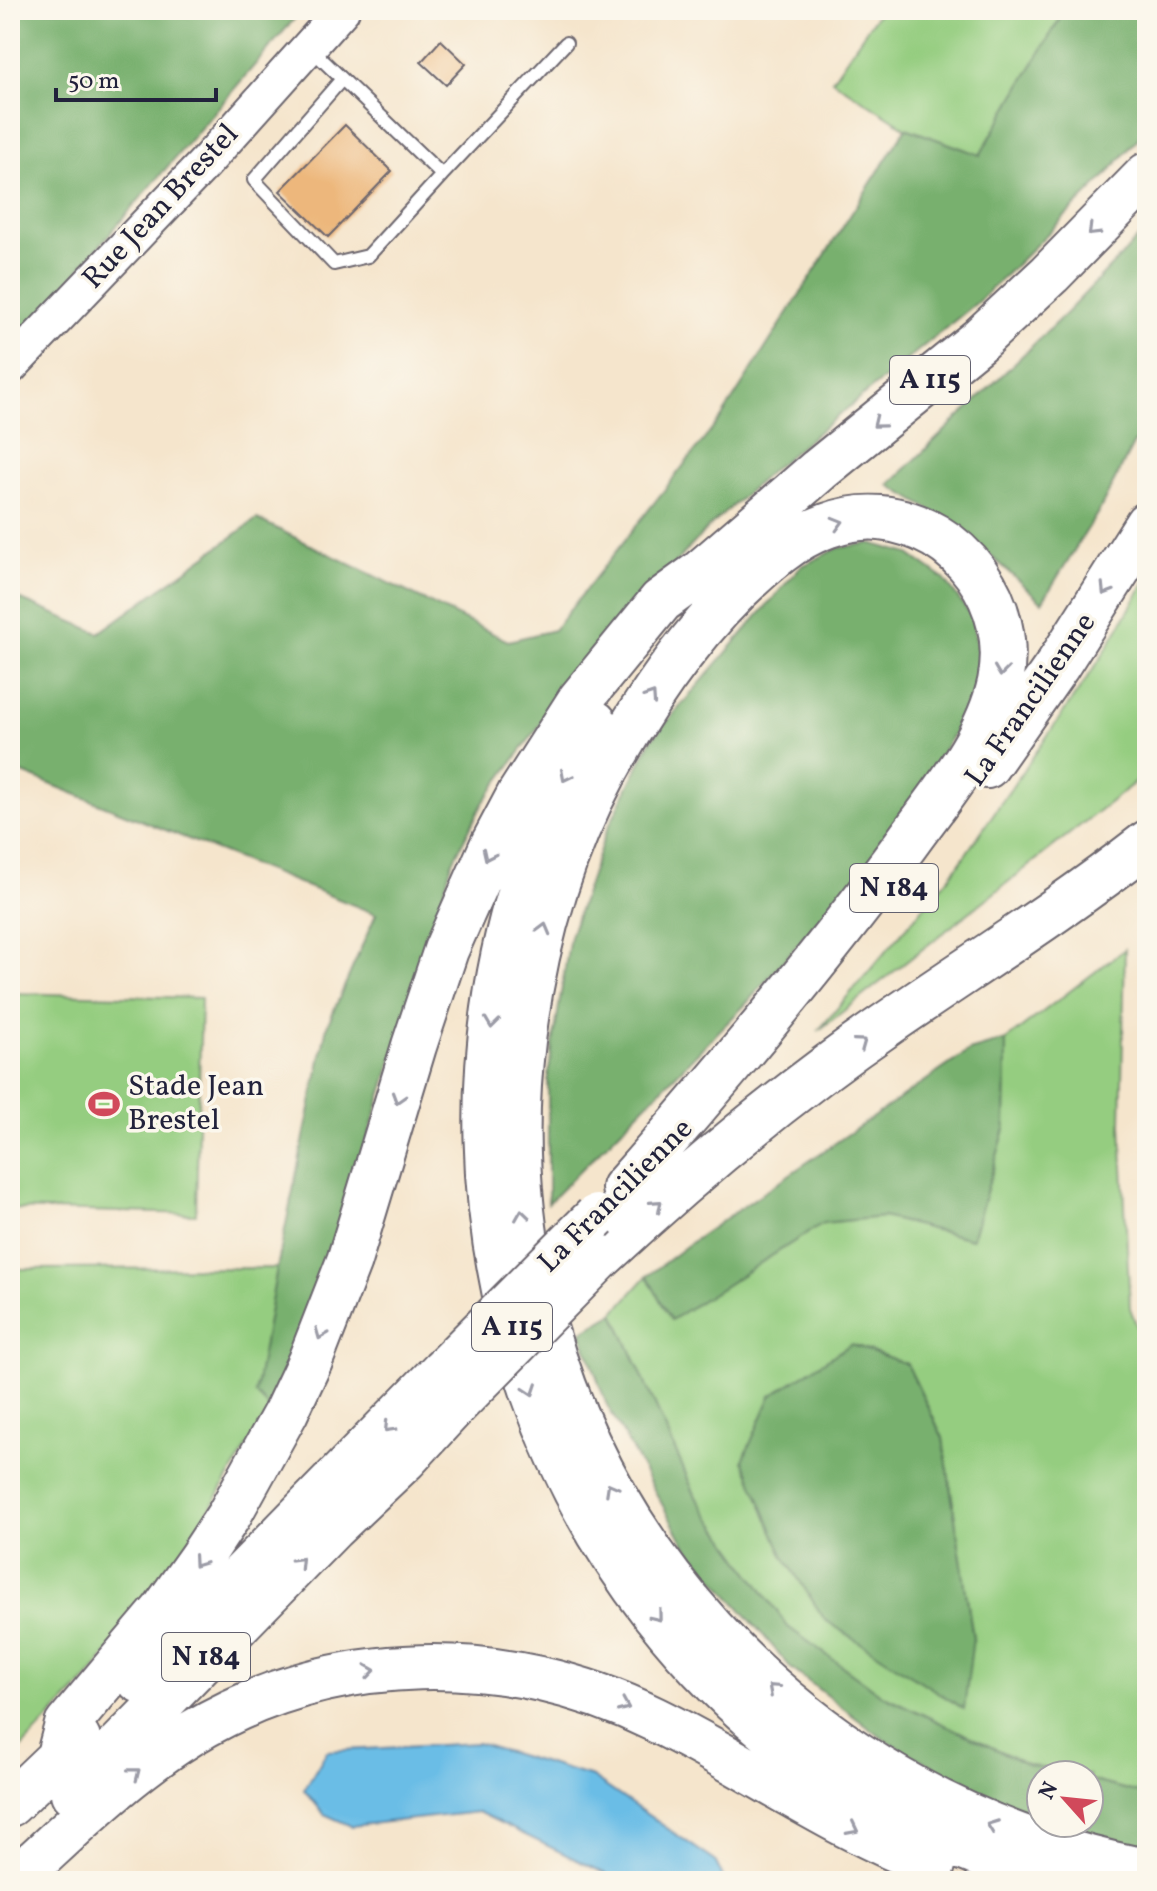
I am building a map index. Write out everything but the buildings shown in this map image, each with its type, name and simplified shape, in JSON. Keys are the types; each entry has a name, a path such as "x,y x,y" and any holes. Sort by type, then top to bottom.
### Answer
{"highway":[{"name":"A 115","path":"1056,1881 941,1839 873,1804 805,1759 739,1704 702,1667 644,1599 595,1527 566,1474 537,1407 508,1315 490,1212 485,1125 491,1026 513,915 541,831 583,743 611,697 649,643 691,596 701,572 819,470 978,341 1147,175"},
{"path":"607,1221 889,866 952,780 992,710 1003,658 995,606 975,570 931,534 898,522 858,518 823,528 780,552 721,608 689,644 611,762 573,838 548,913 532,978 521,1056 516,1132 517,1173 529,1260 553,1357 595,1460 623,1510 682,1596 746,1664 789,1703 846,1747 925,1796 1038,1844 1092,1860 1147,1871"},
{"name":"La Francilienne","path":"10,1804 290,1529 448,1388 607,1221 805,997 932,840 1057,666 1147,524"},
{"path":"58,1759 67,1725 163,1611 200,1559 229,1515 286,1412 310,1361 349,1261 446,950 486,858 519,795 556,734 613,656 661,601 701,572"},
{"name":"La Francilienne","path":"607,1221 656,1205 798,1089 891,1021 1080,895 1147,843"},
{"path":"997,951 1147,858"},
{"name":"La Francilienne","path":"10,1858 332,1528 405,1459 448,1388"},
{"path":"14,1881 123,1782 189,1734 218,1718 276,1693 324,1680 375,1669 418,1666 454,1666 518,1674 595,1694 652,1718 830,1818 892,1849 975,1881"}],"street":[{"name":"Rue Jean Brestel","path":"10,367 310,48 342,10"}],"lane":[{"path":"342,79 254,180 334,264 368,256 566,43"},
{"path":"310,48 442,175"}],"green space":[{"path":"10,10 302,10 10,350"},
{"path":"880,10 1065,10 980,155 906,128 832,80"},
{"path":"1065,10 1147,10 1147,128 1104,178 980,300 773,469 708,528 648,592 555,704 483,803 452,863 315,1306 270,1409 255,1394 277,1268 327,1026 376,914 10,768 10,595 99,633 257,519 508,641 554,630 721,418 906,128 980,155"},
{"path":"1147,229 1147,418 1100,509 1042,602 956,525 889,485 1067,312"},
{"path":"870,543 909,554 944,579 972,617 979,658 973,702 888,840 746,1004 548,1203 548,1076 570,936 606,832 652,739 800,567 838,548"},
{"path":"1147,579 1147,773 818,1031 952,874 1101,658"},
{"path":"1125,949 1121,1124 1130,1308 1147,1353 1147,1795 1105,1784 1105,1759 1025,1759 1025,1763 882,1695 788,1627 696,1497 614,1313 647,1276 671,1319 823,1223 883,1217 972,1239 1005,1129 1006,1040","holes":["851,1344 907,1364 943,1438 973,1638 771,1396"]},
{"name":"Stade Jean Brestel","path":"10,993 201,998 196,1214 10,1209"},
{"path":"1006,1040 1005,1129 972,1239 883,1217 823,1223 671,1320 647,1276 969,1051"},
{"path":"277,1268 256,1393 270,1409 179,1560 89,1677 10,1760 10,1269"},
{"path":"614,1313 696,1497 788,1627 882,1695 1025,1763 1025,1812 886,1741 792,1669 683,1542 606,1403 581,1332"},
{"path":"851,1344 907,1364 943,1438 973,1638 964,1709 825,1620 783,1555 743,1460 771,1396"},
{"path":"1105,1784 1147,1795 1147,1849 1105,1836"}],"water":[{"path":"477,1743 592,1777 715,1861 725,1881 620,1881 478,1812 351,1826 324,1814 304,1790 327,1751"}],"place":[{"name":"Stade Jean Brestel","path":"104,1104"}]}
